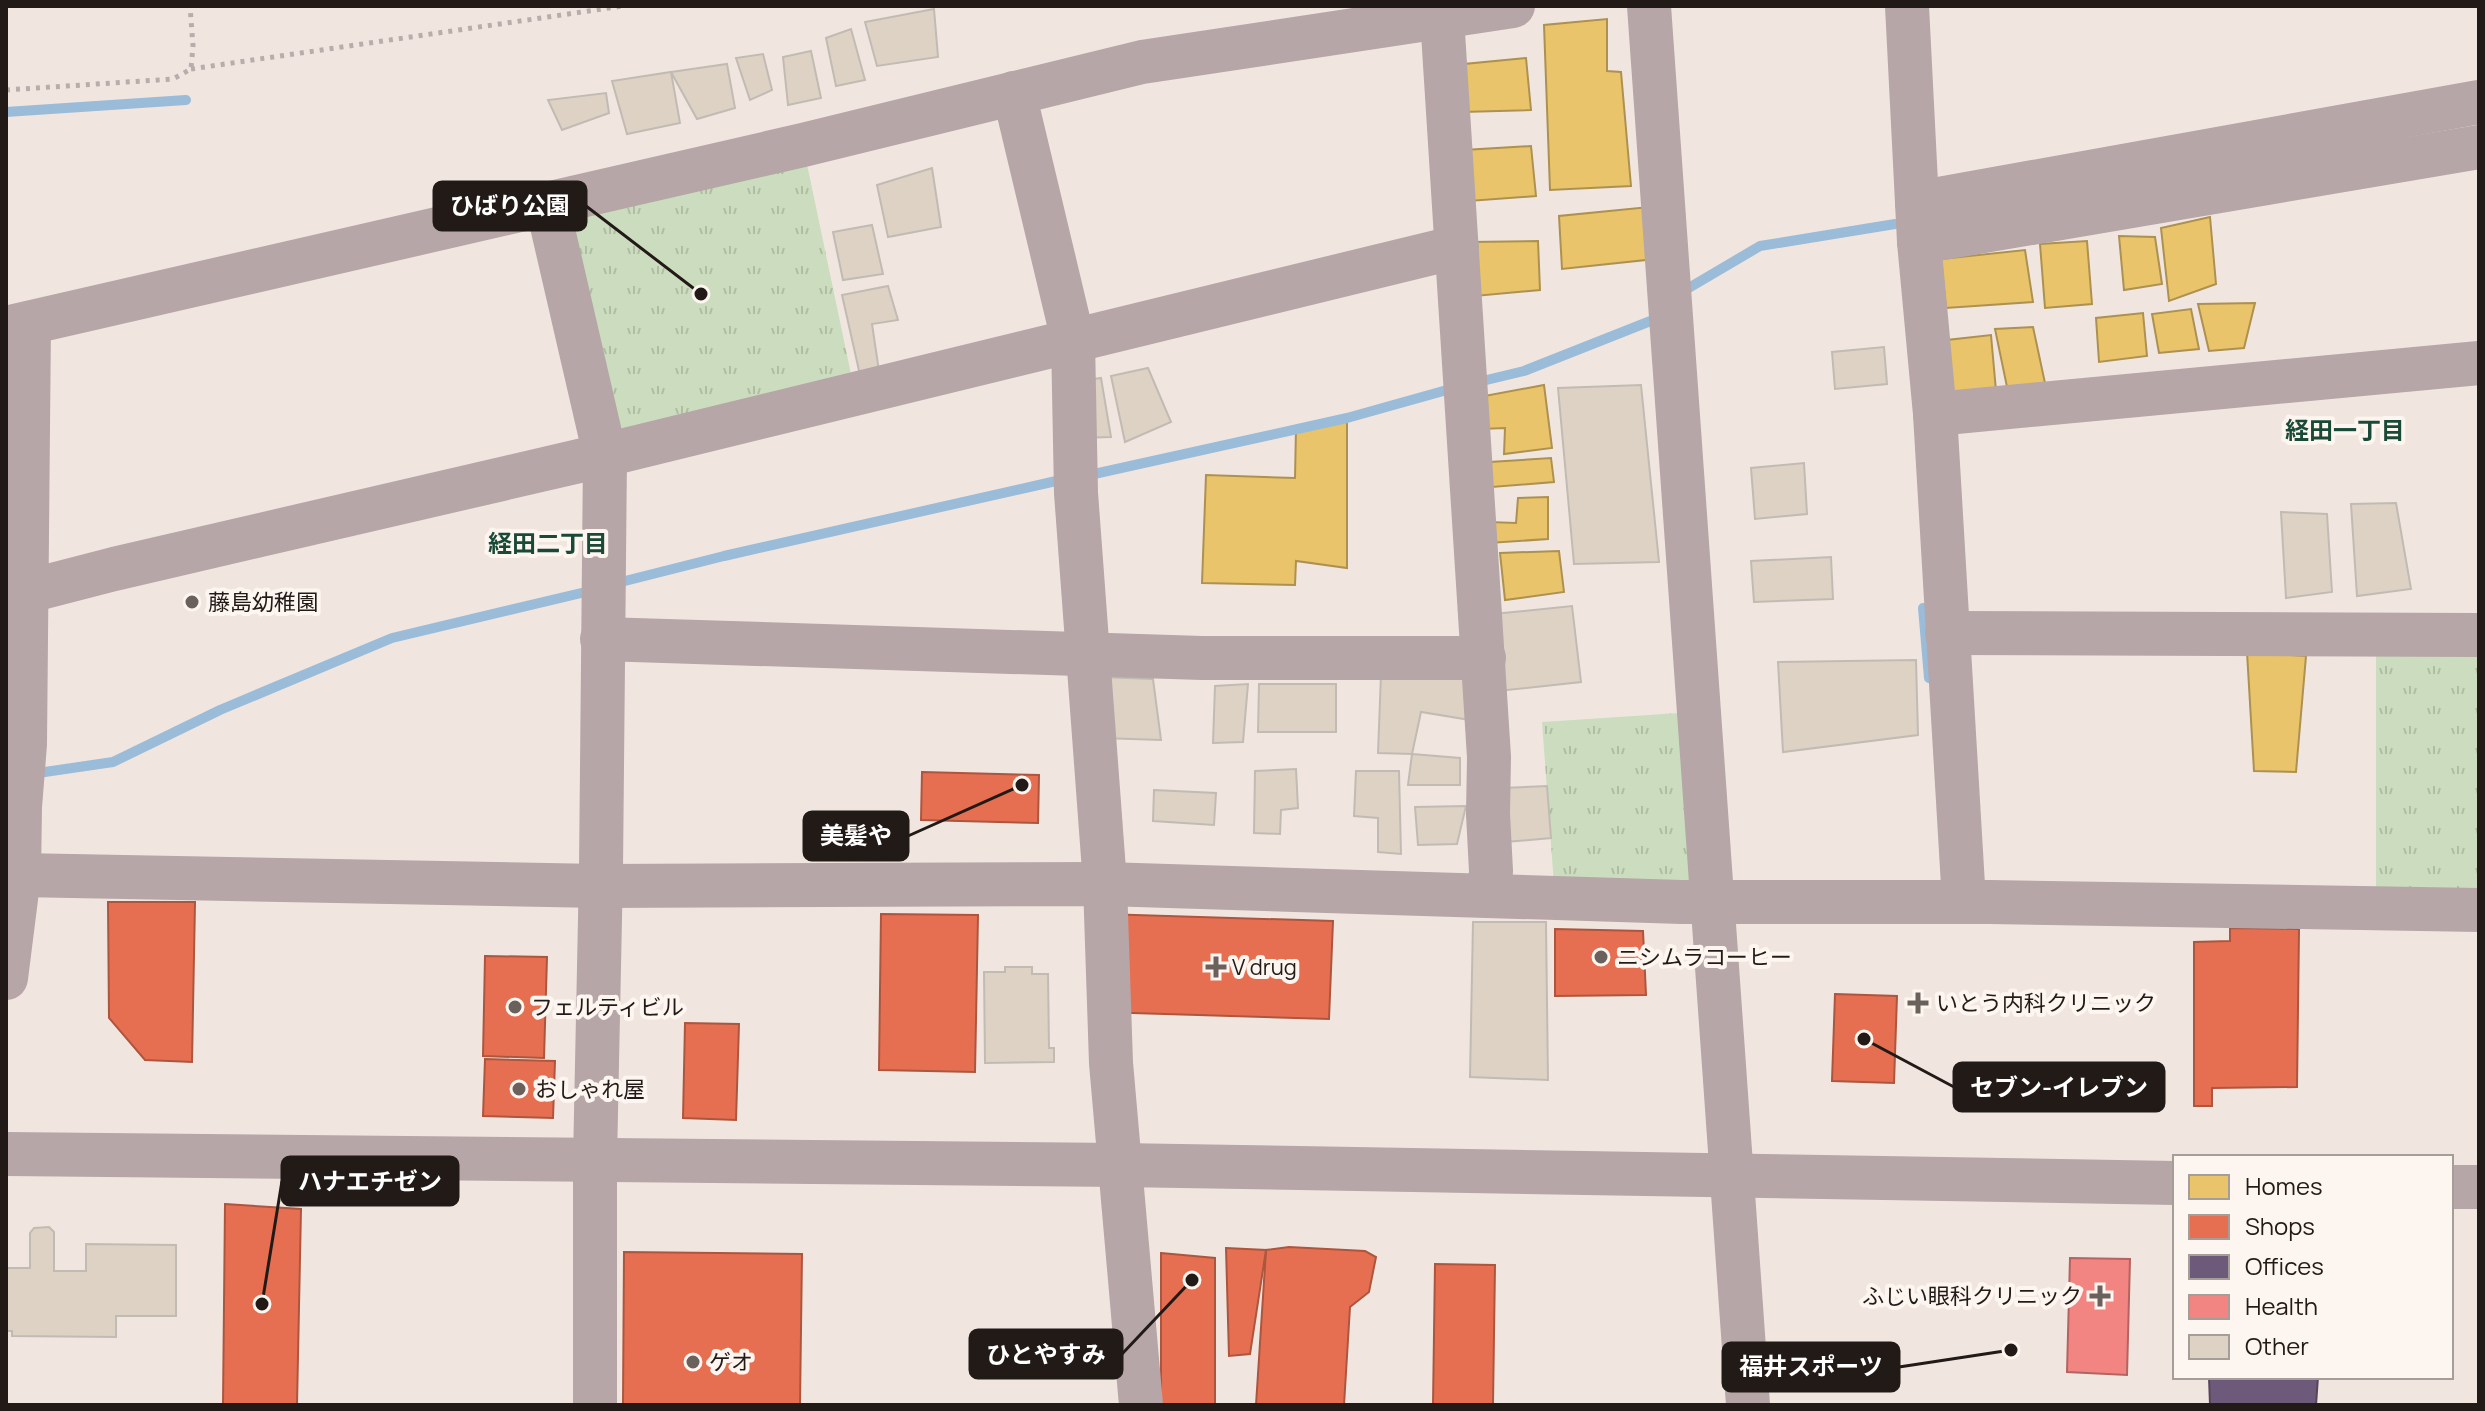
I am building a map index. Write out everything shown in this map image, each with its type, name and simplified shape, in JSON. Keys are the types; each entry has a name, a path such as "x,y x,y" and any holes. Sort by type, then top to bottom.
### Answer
{"street":[{"path":"6,978 19,875 13,808 25,592 17,525 18,325 547,204 1142,62 1513,6"},
{"path":"1649,6 1748,1405"},
{"path":"1907,6 1918,222 1935,414 1964,902"},
{"path":"1442,17 1484,658 1489,757 1489,896"},
{"path":"1014,93 1073,340 1076,493 1105,884 1111,1063 1141,1405"},
{"path":"1918,222 2479,102"},
{"path":"1918,222 2479,147"},
{"path":"547,204 605,455 595,1161 595,1405"},
{"path":"25,592 605,455 1457,247"},
{"path":"1935,414 2479,363"},
{"path":"1947,633 2479,635"},
{"path":"602,639 1277,660 1484,658"},
{"path":"19,875 599,886 1105,884 1712,902 1964,902 2479,910"},
{"path":"6,1154 1120,1165 2173,1183"},
{"path":"2453,1187 2479,1187"}],"path":[{"path":"190,6 191,69"},
{"path":"6,90 173,79 191,69 623,6"}],"green space":[{"path":"803,145 855,393 605,455 547,204"},
{"path":"2376,650 2479,651 2479,902 2376,902"},
{"path":"1694,712 1706,885 1554,885 1542,722"}],"building: Homes":[{"path":"1607,19 1607,71 1621,72 1631,186 1550,190 1544,25"},
{"path":"1526,58 1531,110 1463,112 1454,65"},
{"path":"1531,146 1536,196 1469,201 1464,150"},
{"path":"1649,207 1655,259 1562,269 1559,216"},
{"path":"2210,217 2216,284 2169,301 2161,228"},
{"path":"2119,236 2155,237 2162,284 2124,290"},
{"path":"1538,241 1540,290 1475,296 1470,242"},
{"path":"2087,241 2092,304 2045,308 2040,244"},
{"path":"2025,250 2033,302 1946,308 1941,259"},
{"path":"2255,303 2244,348 2209,351 2198,304"},
{"path":"2191,309 2199,349 2159,353 2152,314"},
{"path":"2143,313 2147,356 2099,362 2096,318"},
{"path":"2033,327 2045,383 2007,387 1995,329"},
{"path":"1991,335 1996,391 1947,400 1947,340"},
{"path":"1544,385 1552,448 1504,454 1505,428 1481,429 1479,397"},
{"path":"1347,418 1347,568 1296,561 1295,585 1202,583 1206,475 1295,478 1296,428"},
{"path":"1551,458 1554,482 1492,487 1490,462"},
{"path":"1548,497 1548,539 1489,543 1489,522 1516,523 1518,498"},
{"path":"1559,551 1564,592 1505,600 1500,553"},
{"path":"2247,652 2306,656 2296,772 2254,771"}],"building: Shops":[{"path":"922,772 1039,775 1038,823 921,820"},
{"path":"108,902 195,902 192,1062 145,1060 109,1018"},
{"path":"881,914 978,915 975,1072 879,1070"},
{"name":"V drug","path":"1103,914 1333,921 1329,1019 1100,1012"},
{"path":"2230,928 2299,929 2297,1087 2212,1088 2212,1106 2194,1106 2194,942 2230,941"},
{"path":"1555,929 1643,931 1646,995 1555,996"},
{"name":"フェルティビル","path":"485,956 547,957 544,1058 483,1056"},
{"path":"1835,994 1897,996 1894,1083 1832,1081"},
{"path":"685,1023 739,1024 736,1120 683,1118"},
{"name":"おしゃれ屋","path":"485,1059 555,1061 553,1118 483,1116"},
{"path":"225,1204 301,1209 297,1405 223,1405"},
{"path":"1289,1247 1365,1251 1376,1257 1369,1292 1350,1307 1344,1405 1256,1405 1266,1250"},
{"path":"1226,1248 1266,1250 1250,1354 1229,1356"},
{"path":"624,1252 802,1254 800,1405 623,1405"},
{"path":"1161,1253 1215,1258 1215,1405 1161,1405"},
{"path":"1435,1264 1495,1265 1493,1405 1433,1405"}],"building: Offices":[{"path":"2209,1379 2318,1379 2316,1405 2210,1405"}],"building: Health":[{"path":"2070,1258 2130,1259 2127,1375 2067,1372"}],"building: Other":[{"path":"934,9 938,57 877,66 865,22"},
{"path":"851,29 865,80 836,86 826,38"},
{"path":"811,51 821,98 788,105 783,57"},
{"path":"763,54 772,90 750,100 736,58"},
{"path":"727,64 735,108 697,119 671,72"},
{"path":"671,72 680,123 627,134 612,81"},
{"path":"606,93 609,113 562,130 548,100"},
{"path":"932,168 941,227 888,237 877,185"},
{"path":"872,225 883,274 843,280 833,232"},
{"path":"888,286 898,320 872,324 879,371 860,375 842,295"},
{"path":"1884,347 1887,384 1835,389 1832,352"},
{"path":"1148,368 1171,422 1125,442 1111,376"},
{"path":"1101,378 1111,437 1078,438 1067,383"},
{"path":"1641,385 1659,562 1574,564 1558,388"},
{"path":"1804,463 1807,514 1755,519 1751,468"},
{"path":"2396,503 2411,589 2357,596 2351,504"},
{"path":"2281,512 2327,514 2332,592 2286,598"},
{"path":"1831,557 1833,599 1754,602 1751,561"},
{"path":"1572,606 1581,682 1498,691 1494,614"},
{"path":"1916,660 1918,735 1783,752 1778,662"},
{"path":"1470,670 1470,720 1421,712 1412,754 1378,753 1381,674"},
{"path":"1101,677 1153,679 1161,740 1101,738"},
{"path":"1248,684 1243,742 1213,743 1215,686"},
{"path":"1259,684 1336,684 1336,732 1258,732"},
{"path":"1412,754 1460,758 1460,785 1408,785"},
{"path":"1296,769 1298,808 1281,810 1280,834 1254,833 1255,771"},
{"path":"1356,771 1399,771 1401,854 1378,852 1378,818 1354,816"},
{"path":"1547,786 1551,838 1506,842 1502,788"},
{"path":"1154,790 1216,793 1214,825 1153,821"},
{"path":"1466,806 1457,844 1418,845 1415,807"},
{"path":"1473,922 1546,922 1548,1080 1470,1077"},
{"path":"1005,967 1032,967 1032,974 1048,974 1049,1048 1054,1048 1054,1062 985,1063 984,972 1005,972"},
{"path":"49,1227 54,1232 54,1271 86,1271 86,1244 176,1245 176,1316 116,1316 116,1337 12,1336 12,1331 6,1331 6,1268 30,1268 30,1233 34,1228"}],"waterway":[{"path":"6,112 186,100"},
{"path":"1687,289 1760,246 1895,224"},
{"path":"1474,383 1524,371 1653,320"},
{"path":"1085,476 1347,418 1454,388"},
{"path":"613,584 1065,479"},
{"path":"31,774 113,762 220,710 392,638 594,590"},
{"path":"1923,608 1929,678"}],"place":[{"name":"ひばり公園","path":"701,294"},
{"name":"藤島幼稚園","path":"192,602"},
{"name":"美髪や","path":"1022,785"},
{"name":"ニシムラコーヒー","path":"1601,957"},
{"name":"V drug","path":"1216,967"},
{"name":"いとう内科クリニック","path":"1918,1003"},
{"name":"フェルティビル","path":"515,1007"},
{"name":"セブン-イレブン","path":"1864,1039"},
{"name":"おしゃれ屋","path":"519,1089"},
{"name":"ひとやすみ","path":"1192,1280"},
{"name":"ふじい眼科クリニック","path":"2100,1296"},
{"name":"ハナエチゼン","path":"262,1304"},
{"name":"福井スポーツ","path":"2011,1350"},
{"name":"ゲオ","path":"693,1362"}],"district":[{"name":"経田一丁目","path":"2345,431"},
{"name":"経田二丁目","path":"548,544"}]}
